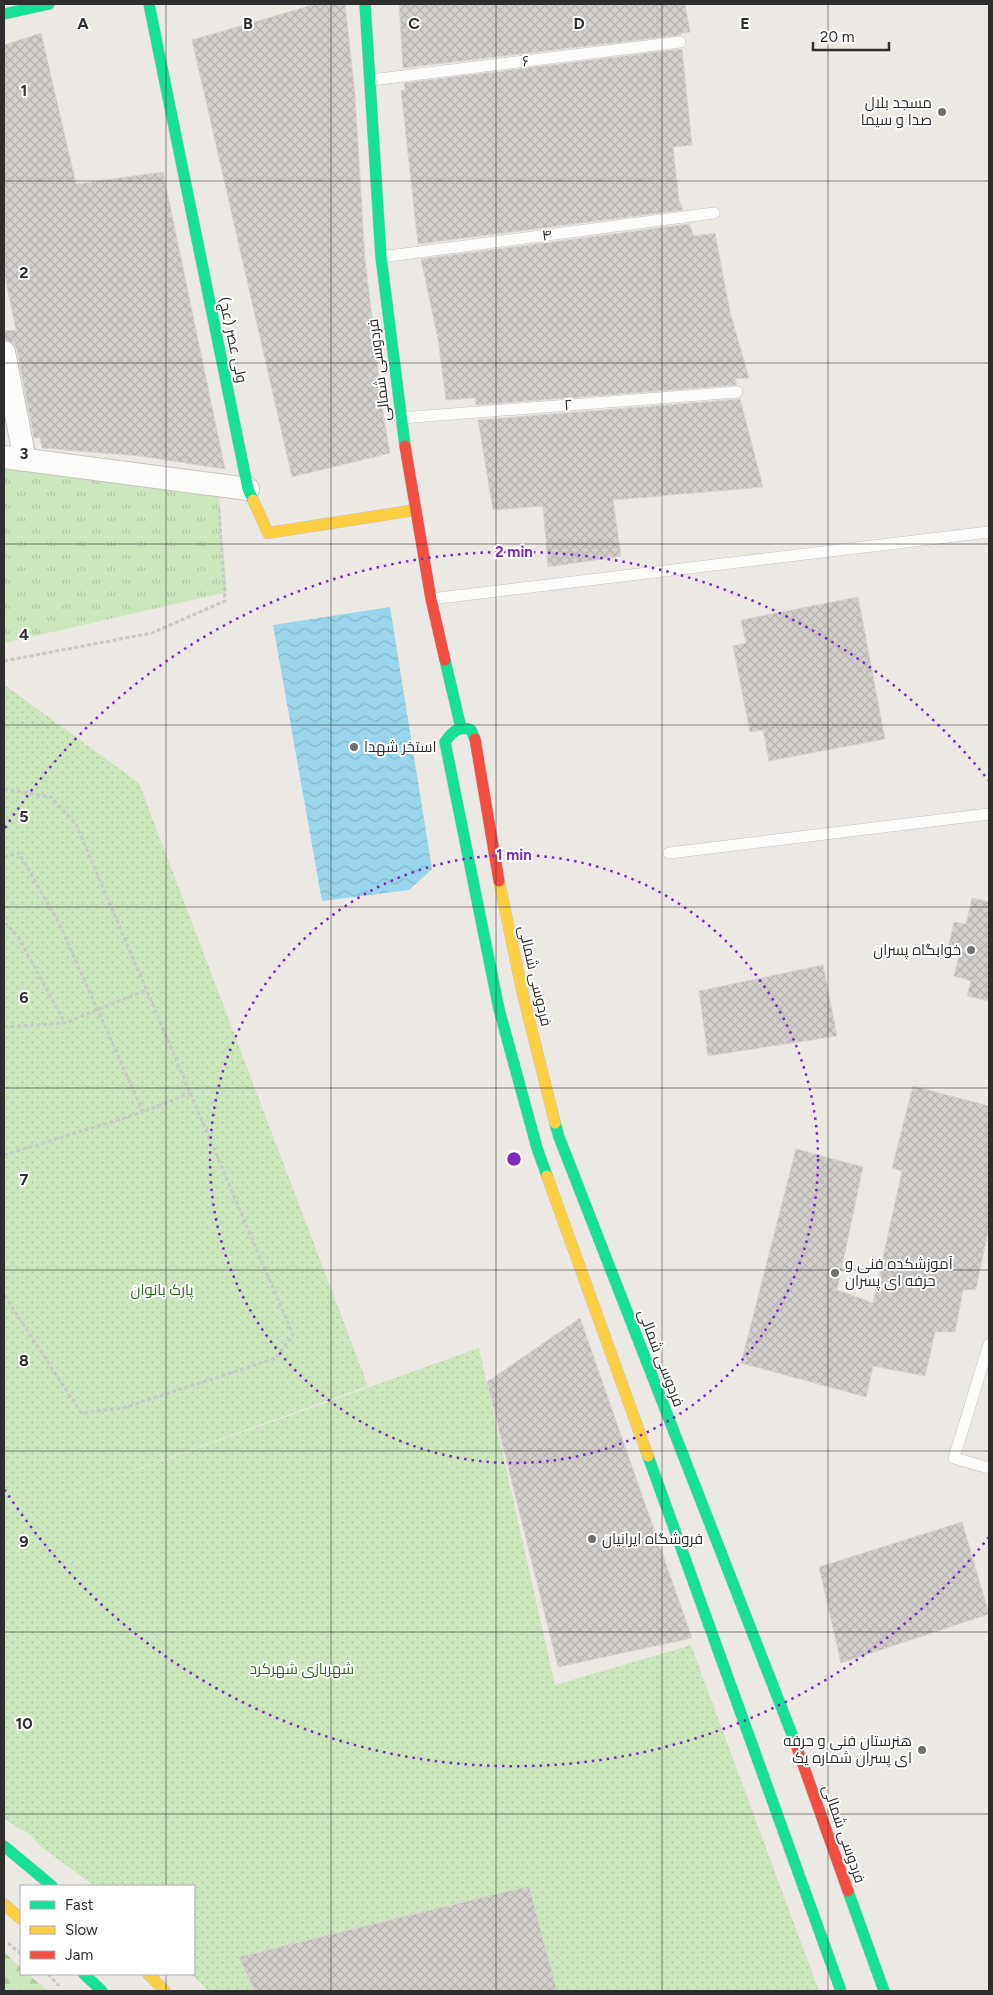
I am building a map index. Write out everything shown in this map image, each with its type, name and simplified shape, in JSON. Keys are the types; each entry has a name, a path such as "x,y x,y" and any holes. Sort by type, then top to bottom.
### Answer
{"main road":[{"path":"4,14 49,4"},
{"name":"ولی عصر (عج)","path":"149,4 248,489 268,533 415,510"},
{"name":"فردوسی شمالی","path":"365,4 381,257 400,418 415,510 431,599 461,728 471,730 474,735 498,881 523,995 559,1136 799,1752 884,1991"},
{"path":"461,728 453,731 445,742 500,1009 537,1148 841,1991"},
{"path":"4,1846 51,1885"},
{"path":"4,1904 20,1918"},
{"path":"85,1975 102,1991"},
{"path":"149,1975 165,1991"}],"street":[{"path":"4,352 14,458 248,489"}],"lane":[{"name":"۶","path":"371,80 680,42"},
{"name":"۴","path":"381,257 714,213"},
{"name":"۲","path":"400,418 737,392"},
{"path":"431,599 989,532"},
{"path":"669,852 989,814"},
{"path":"989,1344 954,1458 989,1468"}],"path":[{"path":"4,661 152,633 225,601 219,504"},
{"path":"4,788 51,796 76,824 292,1335 276,1358 123,1408 81,1413 4,1295"},
{"path":"4,857 18,853 59,924 143,1112"},
{"path":"4,925 6,924 17,935 65,1023"},
{"path":"4,1027 65,1023 146,990"},
{"path":"4,1155 143,1112 190,1094"},
{"path":"4,1940 20,1953"},
{"path":"49,1975 65,1991"}],"green space":[{"path":"4,467 219,497 227,592 4,643"},
{"name":"شهربازی شهرکرد","path":"4,686 6,686 139,783 368,1386 21,1511 479,1348 555,1685 691,1645 819,1991 209,1991 192,1975 195,1975 195,1885 93,1885 39,1845 31,1835 4,1819"},
{"path":"4,1952 20,1967 20,1975 29,1975 48,1991 4,1991"}],"water":[{"name":"استخر شهدا","path":"390,607 432,869 409,890 322,901 273,625"}],"building":[{"path":"316,4 345,4 355,95 365,259 384,420 390,453 292,477 192,40"},
{"path":"399,4 685,4 690,32 680,33 681,35 403,68"},
{"path":"41,33 76,184 163,172 225,469 140,456 42,448 40,438 34,438 17,350 14,343 4,339 4,331 16,330 4,272 4,45"},
{"path":"682,49 692,145 673,147 679,201 683,210 418,244 401,90 405,90 404,83"},
{"path":"689,224 694,236 715,233 730,312 749,378 735,379 737,385 476,405 475,398 446,400 438,339 421,259"},
{"path":"740,399 763,487 613,500 621,556 548,567 543,506 493,510 478,420"},
{"path":"858,597 885,739 769,761 763,730 750,732 733,646 746,643 741,620"},
{"name":"خوابگاه پسران","path":"972,898 989,902 989,1001 967,996 971,981 954,976 960,951 948,949 954,922 966,924"},
{"path":"823,965 837,1036 708,1056 699,991"},
{"path":"913,1086 989,1106 989,1227 976,1289 963,1290 955,1332 935,1332 925,1376 873,1366 866,1397 741,1363 796,1149 863,1167 837,1290 873,1303 902,1171 892,1168"},
{"name":"فروشگاه ایرانیان","path":"580,1318 692,1638 558,1667 487,1382"},
{"path":"962,1522 989,1614 841,1663 819,1567"},
{"path":"529,1886 557,1991 255,1991 239,1957"}],"traffic: fast":[{"path":"4,14 49,4"},
{"path":"149,4 248,489 253,500"},
{"path":"365,4 381,257 405,446"},
{"path":"445,660 461,728"},
{"path":"475,739 471,730 463,728 453,732 445,742 499,1009 537,1148 547,1176"},
{"path":"555,1123 795,1742"},
{"path":"648,1456 841,1991"},
{"path":"4,1846 51,1885"},
{"path":"848,1891 884,1991"},
{"path":"85,1975 102,1991"}],"traffic: slow":[{"path":"253,500 268,533 415,510"},
{"path":"499,881 523,995 555,1123"},
{"path":"547,1176 648,1456"},
{"path":"4,1904 20,1918"},
{"path":"149,1975 165,1991"}],"traffic: jam":[{"path":"405,446 431,599 445,660"},
{"path":"475,739 499,881"},
{"path":"795,1742 848,1891"}],"place":[{"name":"مسجد بلال صدا و سیما","path":"942,112"},
{"name":"استخر شهدا","path":"354,747"},
{"name":"خوابگاه پسران","path":"971,950"},
{"name":"آموزشکده فنی و حرفه ای پسران","path":"835,1273"},
{"name":"فروشگاه ایرانیان","path":"592,1539"},
{"name":"هنرستان فنی و حرفه ای پسران شماره یک","path":"922,1750"}],"park label":[{"name":"پارک بانوان","path":"162,1290"}]}
